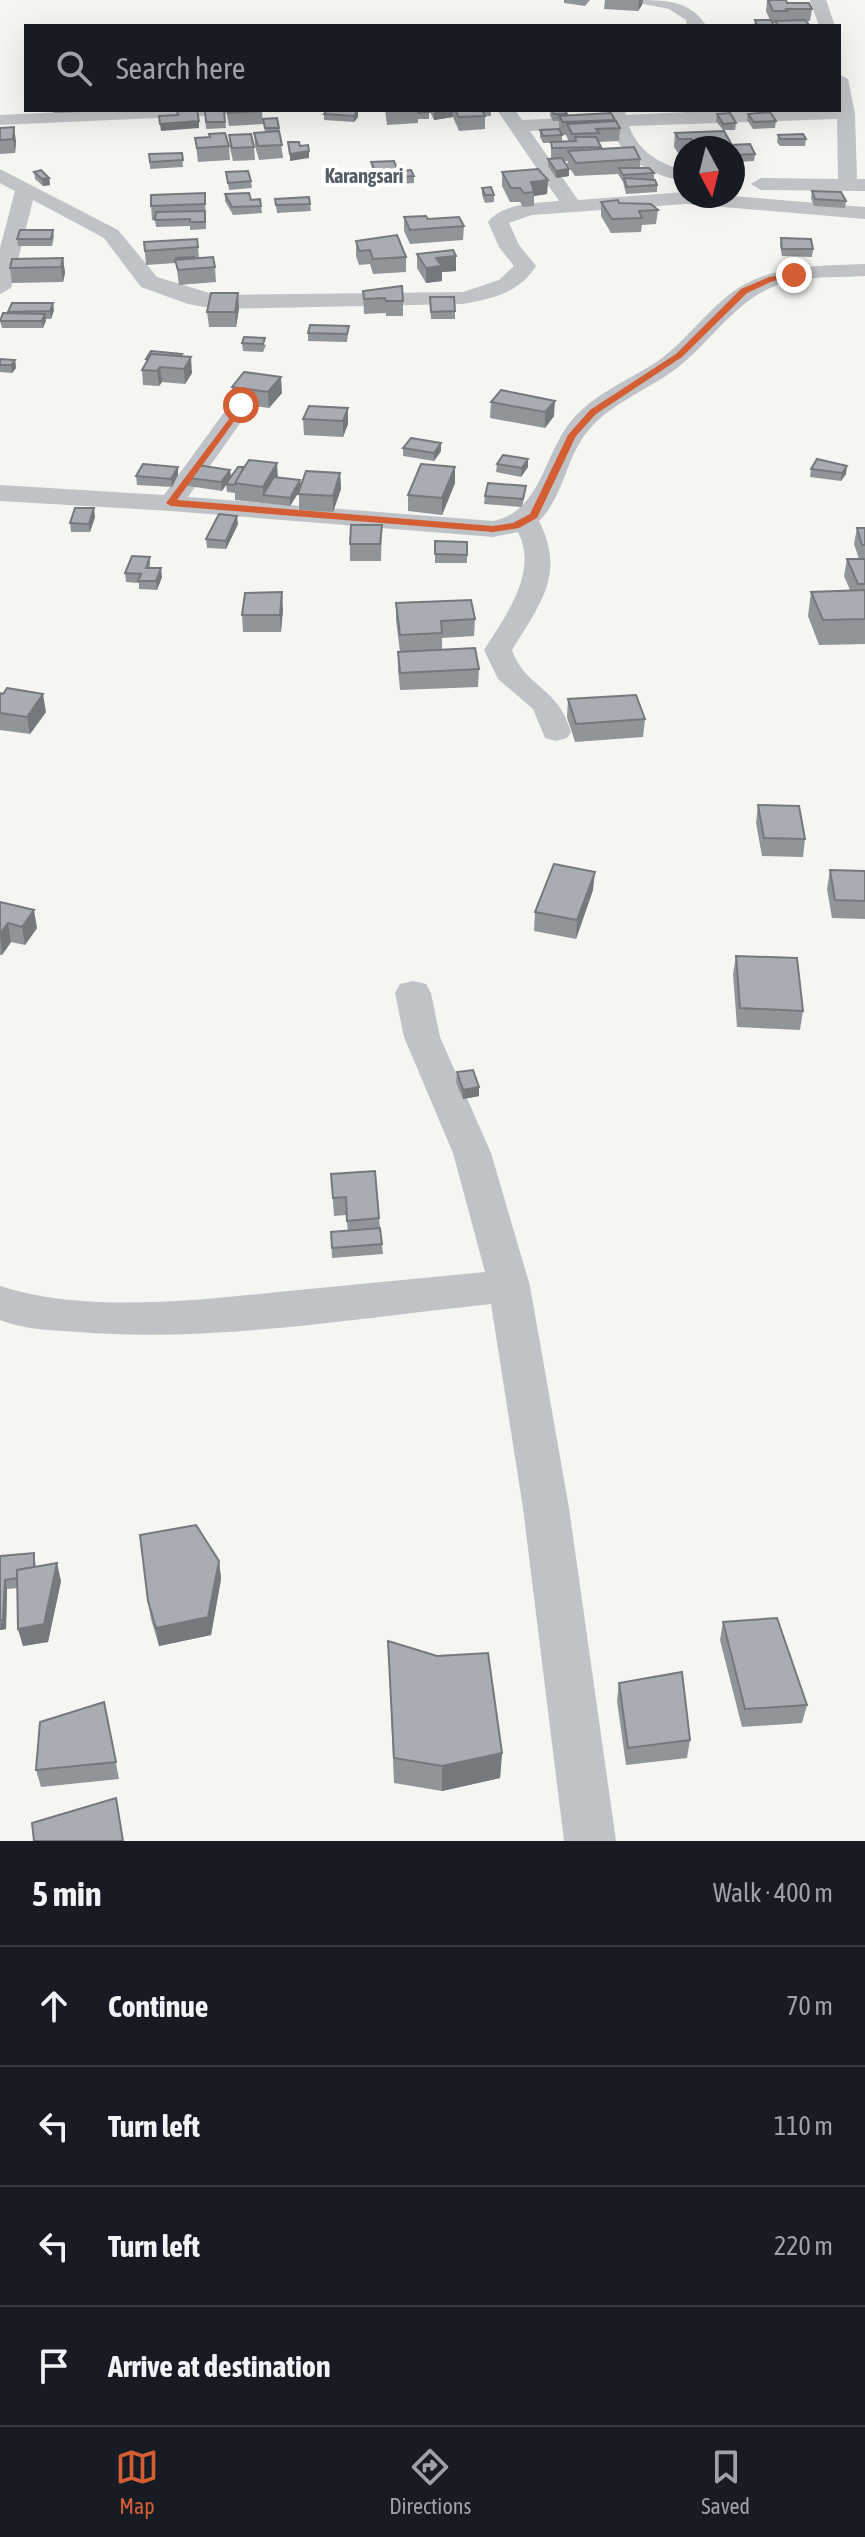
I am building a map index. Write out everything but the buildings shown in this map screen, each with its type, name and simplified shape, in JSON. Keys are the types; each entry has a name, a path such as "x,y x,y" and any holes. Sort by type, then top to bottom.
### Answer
{"street":[{"path":"644,0 680,7 692,13 697,24"},
{"path":"818,0 826,24"},
{"path":"745,188 852,181 841,89"},
{"path":"0,120 179,112"},
{"path":"510,118 846,114"},
{"path":"616,116 637,158 673,173"},
{"path":"510,118 572,205"},
{"path":"0,288 9,181 111,234 149,282 169,291 216,302 463,298 479,295 503,286 522,273 525,266 509,247 499,220 516,212 572,205 673,199"},
{"path":"745,192 865,213"},
{"path":"0,493 171,503 493,529 526,521 534,516 572,435 593,412 679,356 744,291 771,279 865,270"},
{"path":"171,503 241,405"},
{"path":"526,521 539,548 534,579 528,604 498,650 502,665 515,683 550,712 556,732"},
{"path":"413,993 422,1037 472,1153 509,1286 546,1508 590,1841"},
{"path":"0,1303 21,1311 120,1319 178,1319 509,1286"}],"district":[{"name":"Karangsari","path":"364,175"}],"route":[{"path":"241,405 171,503 493,529 515,526 534,516 572,435 593,412 679,356 744,291 771,279 794,275"}]}
